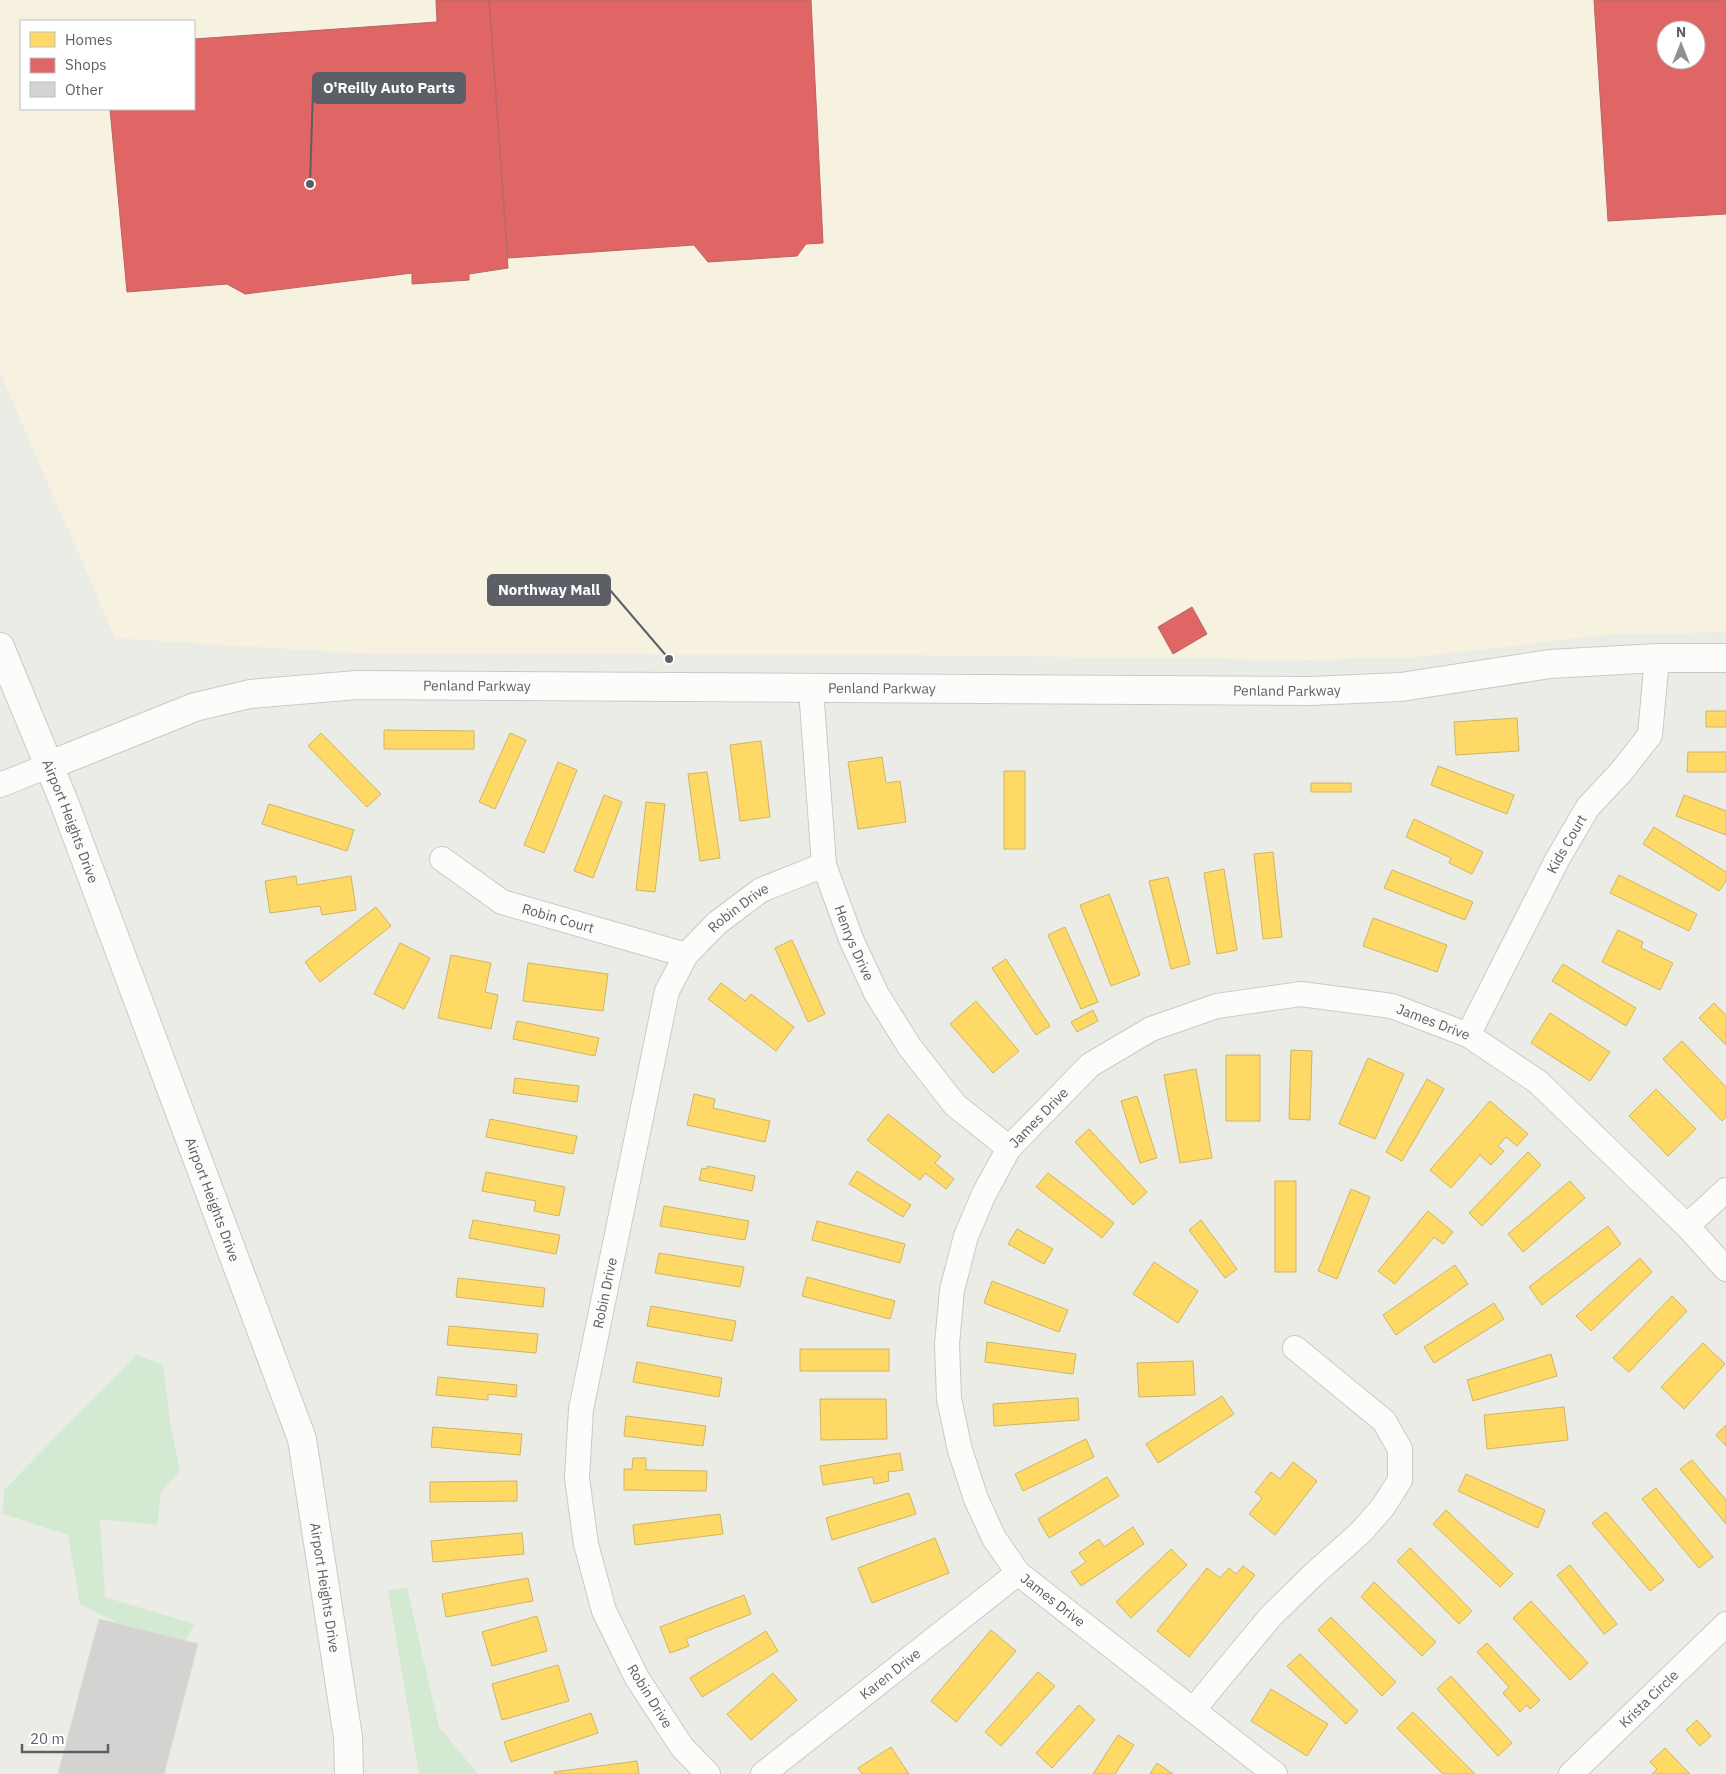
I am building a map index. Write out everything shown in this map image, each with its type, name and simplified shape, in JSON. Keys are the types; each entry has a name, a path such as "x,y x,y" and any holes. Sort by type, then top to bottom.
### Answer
{"street":[{"name":"Airport Heights Drive","path":"0,647 50,765 302,1439 348,1737 350,1774"},
{"name":"Penland Parkway","path":"50,765 195,707 250,694 357,685 1311,691 1401,687 1550,664 1657,658 1726,658"},
{"name":"Kids Court","path":"1468,1035 1557,860 1588,807 1621,772 1650,735 1657,658"},
{"name":"Henrys Drive","path":"811,688 824,865 855,948 876,993 909,1046 955,1105 1009,1148"},
{"path":"0,785 50,765"},
{"name":"Robin Court","path":"442,859 502,902 686,955"},
{"name":"Robin Drive","path":"708,1774 682,1747 637,1678 604,1611 586,1544 577,1478 581,1409 667,991 686,955 717,923 761,890 824,865"},
{"name":"James Drive","path":"1275,1774 1018,1573 991,1530 976,1499 960,1450 949,1399 947,1344 952,1290 966,1236 984,1194 1009,1148 1090,1065 1151,1029 1217,1006 1301,994 1392,1006 1468,1035 1538,1082 1687,1226 1726,1270"},
{"path":"1687,1226 1726,1190"},
{"path":"1193,1710 1271,1616 1361,1532 1383,1507 1400,1480 1400,1449 1384,1421 1295,1348"},
{"name":"Karen Drive","path":"763,1774 1018,1573"},
{"name":"Krista Circle","path":"1571,1774 1726,1624"}],"shaded area":[{"path":"0,0 1726,0 1726,632 1604,635 1417,657 1309,660 917,655 353,653 115,638 0,372"}],"green space":[{"path":"136,1355 163,1365 171,1428 180,1472 161,1491 157,1525 100,1519 105,1597 194,1624 186,1641 117,1623 80,1604 68,1535 3,1514 4,1490"},
{"path":"407,1588 439,1727 478,1774 419,1774 388,1590"}],"building: Homes":[{"path":"1706,711 1726,711 1726,727 1706,727"},
{"path":"1517,718 1519,751 1456,755 1454,722"},
{"path":"384,730 474,731 474,749 384,749"},
{"path":"321,733 381,794 367,807 308,746"},
{"path":"510,733 526,740 495,809 479,802"},
{"path":"761,741 770,817 740,821 730,745"},
{"path":"1688,752 1726,752 1726,772 1687,772"},
{"path":"882,757 886,783 900,781 906,822 858,829 848,762"},
{"path":"558,762 577,770 544,853 524,845"},
{"path":"1438,766 1514,795 1507,814 1431,785"},
{"path":"1004,771 1025,771 1025,849 1004,849"},
{"path":"707,772 720,858 700,861 688,774"},
{"path":"1311,783 1351,783 1351,792 1311,792"},
{"path":"604,795 622,802 593,878 574,871"},
{"path":"1684,795 1726,811 1726,835 1676,816"},
{"path":"646,802 665,804 655,892 636,890"},
{"path":"269,804 354,830 347,851 262,824"},
{"path":"1414,819 1483,852 1472,874 1449,863 1451,858 1406,837"},
{"path":"1654,827 1726,872 1726,881 1719,891 1643,844"},
{"path":"1273,852 1282,937 1263,939 1254,854"},
{"path":"1224,869 1237,950 1217,954 1204,873"},
{"path":"1392,870 1473,902 1465,920 1384,888"},
{"path":"1619,875 1697,914 1689,931 1610,893"},
{"path":"296,876 297,885 351,876 356,910 322,915 320,906 270,913 265,881"},
{"path":"1168,877 1190,964 1171,969 1149,881"},
{"path":"1109,894 1140,975 1111,986 1080,905"},
{"path":"376,907 391,926 320,982 305,962"},
{"path":"1373,918 1447,945 1437,972 1363,946"},
{"path":"1065,927 1098,1002 1081,1009 1048,935"},
{"path":"1618,930 1643,942 1641,948 1673,963 1660,990 1602,962"},
{"path":"792,940 825,1014 808,1022 775,948"},
{"path":"400,943 430,958 404,1009 374,994"},
{"path":"451,955 491,963 485,992 498,995 491,1029 438,1018"},
{"path":"1006,959 1050,1026 1036,1035 992,968"},
{"path":"528,963 608,974 603,1011 523,1001"},
{"path":"1563,964 1636,1008 1626,1026 1552,981"},
{"path":"721,983 745,1001 751,994 794,1027 776,1051 708,999"},
{"path":"976,1001 1019,1051 993,1073 950,1024"},
{"path":"1714,1003 1726,1015 1726,1045 1699,1018"},
{"path":"1093,1010 1098,1021 1077,1032 1071,1022"},
{"path":"1550,1013 1610,1052 1590,1081 1531,1043"},
{"path":"517,1021 599,1038 595,1056 513,1039"},
{"path":"1682,1041 1726,1087 1726,1117 1722,1121 1663,1059"},
{"path":"1291,1050 1312,1051 1310,1120 1289,1119"},
{"path":"1226,1055 1260,1055 1260,1121 1226,1121"},
{"path":"1368,1058 1404,1074 1375,1139 1339,1124"},
{"path":"1196,1069 1212,1158 1180,1163 1164,1075"},
{"path":"515,1078 579,1086 577,1102 513,1093"},
{"path":"1427,1079 1444,1089 1402,1161 1386,1152"},
{"path":"1656,1089 1696,1129 1668,1156 1629,1116"},
{"path":"694,1094 715,1099 713,1108 770,1121 765,1142 687,1125"},
{"path":"1137,1096 1157,1158 1140,1163 1121,1101"},
{"path":"1490,1101 1528,1134 1517,1146 1506,1137 1498,1146 1504,1151 1491,1165 1480,1155 1451,1188 1430,1170"},
{"path":"888,1114 941,1156 935,1163 954,1179 946,1189 925,1173 920,1180 867,1140"},
{"path":"490,1119 577,1136 573,1154 486,1137"},
{"path":"1089,1129 1147,1192 1133,1205 1075,1142"},
{"path":"1528,1152 1541,1165 1482,1226 1469,1213"},
{"path":"707,1166 755,1176 752,1191 699,1180 702,1168 707,1169"},
{"path":"857,1171 911,1205 903,1217 849,1184"},
{"path":"486,1172 565,1187 559,1216 534,1211 536,1201 482,1191"},
{"path":"1048,1173 1114,1223 1102,1238 1036,1187"},
{"path":"1275,1181 1296,1181 1296,1272 1275,1272"},
{"path":"1570,1181 1585,1198 1523,1252 1508,1234"},
{"path":"1351,1189 1370,1197 1337,1279 1318,1271"},
{"path":"664,1206 749,1221 745,1240 660,1226"},
{"path":"1428,1211 1453,1232 1443,1244 1434,1237 1395,1284 1378,1271"},
{"path":"473,1220 560,1235 556,1254 469,1238"},
{"path":"1201,1220 1237,1269 1225,1278 1189,1230"},
{"path":"817,1221 905,1244 900,1263 812,1240"},
{"path":"1608,1226 1621,1244 1542,1305 1529,1287"},
{"path":"1017,1229 1053,1249 1044,1264 1008,1244"},
{"path":"659,1253 744,1267 740,1287 655,1273"},
{"path":"1640,1258 1652,1272 1591,1331 1576,1316"},
{"path":"1154,1262 1198,1291 1178,1323 1133,1294"},
{"path":"1455,1265 1468,1284 1396,1335 1383,1315"},
{"path":"807,1277 895,1301 890,1319 802,1296"},
{"path":"458,1278 545,1288 543,1307 456,1297"},
{"path":"992,1281 1068,1310 1059,1332 984,1303"},
{"path":"1672,1296 1687,1311 1629,1372 1613,1358"},
{"path":"1494,1303 1504,1319 1434,1363 1424,1347"},
{"path":"651,1306 736,1321 732,1341 647,1326"},
{"path":"449,1326 538,1334 536,1353 447,1345"},
{"path":"987,1342 1076,1354 1073,1374 985,1362"},
{"path":"1703,1343 1725,1364 1684,1409 1661,1387"},
{"path":"800,1349 889,1349 889,1371 800,1371"},
{"path":"1551,1354 1557,1376 1473,1401 1467,1380"},
{"path":"1193,1361 1195,1395 1139,1397 1137,1363"},
{"path":"637,1362 722,1378 719,1397 633,1382"},
{"path":"438,1377 517,1385 516,1397 488,1394 488,1400 436,1395"},
{"path":"1222,1396 1234,1414 1158,1463 1146,1444"},
{"path":"1078,1398 1079,1420 994,1426 993,1404"},
{"path":"820,1399 886,1399 887,1439 821,1440"},
{"path":"1564,1407 1568,1440 1487,1449 1484,1415"},
{"path":"626,1416 706,1426 703,1446 624,1436"},
{"path":"1726,1425 1726,1446 1716,1435"},
{"path":"433,1427 522,1434 520,1455 431,1447"},
{"path":"1086,1439 1094,1457 1023,1491 1015,1474"},
{"path":"900,1453 903,1470 888,1472 889,1481 874,1484 873,1477 823,1485 820,1466"},
{"path":"633,1458 646,1458 646,1470 707,1471 706,1491 624,1490 624,1469 632,1469"},
{"path":"1692,1460 1726,1500 1726,1524 1680,1469"},
{"path":"1293,1462 1317,1481 1275,1535 1249,1514 1262,1498 1255,1492 1271,1472 1280,1479"},
{"path":"1466,1474 1545,1510 1538,1528 1458,1491"},
{"path":"1107,1477 1119,1496 1049,1538 1038,1519"},
{"path":"517,1481 517,1501 430,1502 430,1482"},
{"path":"1656,1488 1713,1557 1699,1568 1642,1499"},
{"path":"909,1493 916,1514 832,1540 826,1518"},
{"path":"1446,1510 1513,1574 1500,1587 1433,1524"},
{"path":"1606,1512 1664,1580 1650,1591 1592,1523"},
{"path":"720,1514 723,1534 635,1545 633,1525"},
{"path":"1133,1527 1144,1544 1081,1586 1071,1572 1086,1562 1079,1553 1099,1539 1104,1547"},
{"path":"522,1533 524,1554 433,1562 431,1541"},
{"path":"935,1538 949,1573 872,1603 858,1568"},
{"path":"1410,1548 1472,1611 1459,1624 1397,1561"},
{"path":"1171,1549 1187,1565 1131,1618 1116,1602"},
{"path":"1570,1565 1617,1624 1604,1634 1557,1575"},
{"path":"1243,1566 1255,1575 1189,1657 1157,1631 1207,1568 1220,1578 1229,1568 1236,1574"},
{"path":"528,1578 533,1601 446,1617 442,1594"},
{"path":"1374,1582 1436,1642 1422,1656 1361,1597"},
{"path":"744,1595 751,1614 686,1639 689,1646 670,1653 660,1627"},
{"path":"1531,1601 1588,1663 1570,1680 1513,1618"},
{"path":"537,1616 547,1651 492,1666 482,1632"},
{"path":"1331,1617 1396,1682 1382,1696 1318,1630"},
{"path":"991,1630 1016,1651 956,1722 931,1701"},
{"path":"766,1631 778,1651 702,1697 690,1678"},
{"path":"1487,1643 1540,1700 1530,1709 1527,1705 1520,1712 1503,1693 1509,1687 1477,1652"},
{"path":"1300,1654 1358,1711 1346,1724 1287,1666"},
{"path":"558,1665 569,1701 502,1720 492,1684"},
{"path":"1038,1672 1055,1686 1001,1746 985,1732"},
{"path":"773,1673 797,1700 751,1740 727,1714"},
{"path":"1451,1676 1512,1743 1498,1756 1437,1689"},
{"path":"1271,1689 1328,1724 1307,1756 1251,1721"},
{"path":"1079,1705 1095,1720 1052,1768 1036,1753"},
{"path":"1413,1712 1475,1774 1443,1774 1397,1728"},
{"path":"591,1713 598,1733 511,1762 504,1742"},
{"path":"1697,1720 1711,1736 1700,1746 1686,1730"},
{"path":"1118,1735 1134,1745 1115,1774 1093,1774"},
{"path":"891,1747 909,1774 862,1774 858,1768"},
{"path":"1665,1748 1690,1774 1652,1774 1657,1769 1650,1762"},
{"path":"637,1761 639,1774 555,1774 554,1772"},
{"path":"1157,1763 1173,1774 1150,1774"}],"building: Shops":[{"path":"436,0 489,0 508,268 469,274 469,280 412,284 412,273 245,294 227,284 127,292 110,110 195,110 195,39 437,22"},
{"path":"489,0 811,0 823,243 806,244 797,256 708,262 694,245 508,258"},
{"path":"1594,0 1726,0 1726,214 1608,221"},
{"path":"1192,607 1207,634 1173,654 1158,627"}],"building: Other":[{"path":"99,1619 198,1644 164,1774 58,1774"}],"place":[{"name":"O'Reilly Auto Parts","path":"310,184"},
{"name":"Northway Mall","path":"669,659"}]}
